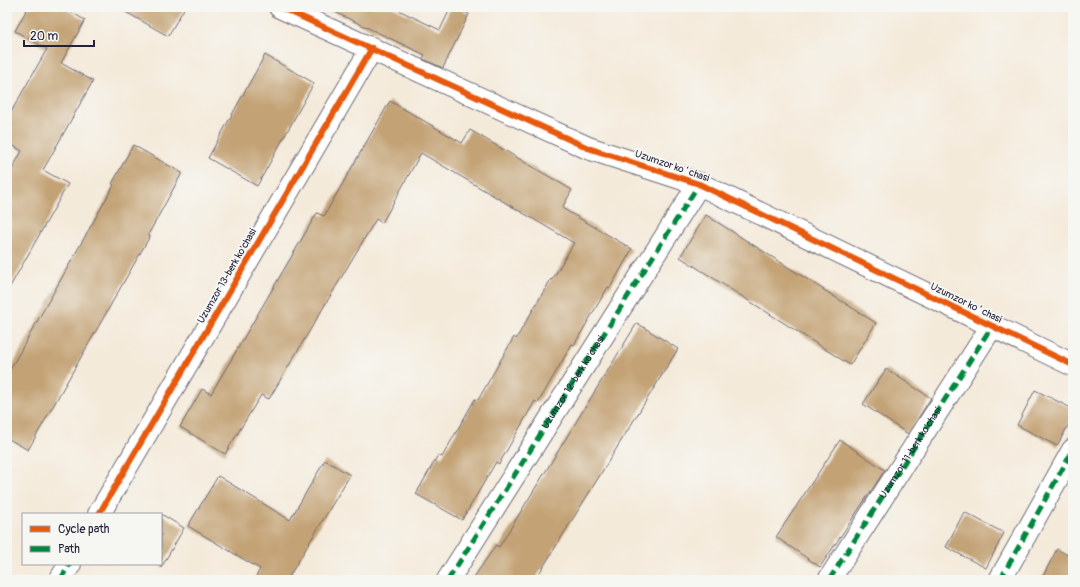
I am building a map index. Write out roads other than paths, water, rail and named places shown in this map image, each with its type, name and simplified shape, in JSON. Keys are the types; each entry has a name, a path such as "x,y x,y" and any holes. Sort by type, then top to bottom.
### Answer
{"street":[{"name":"Uzumzor koʻchasi","path":"280,7 588,148 699,184 1073,365"},
{"name":"Uzumzor 13-berk ko'chasi","path":"100,513 372,48"},
{"name":"Uzumzor 12-berk ko'chasi","path":"448,580 699,184"},
{"name":"Uzumzor 11-berk ko'chasi","path":"829,580 992,326"},
{"path":"1000,580 1073,450"},
{"path":"60,580 69,565"}]}
